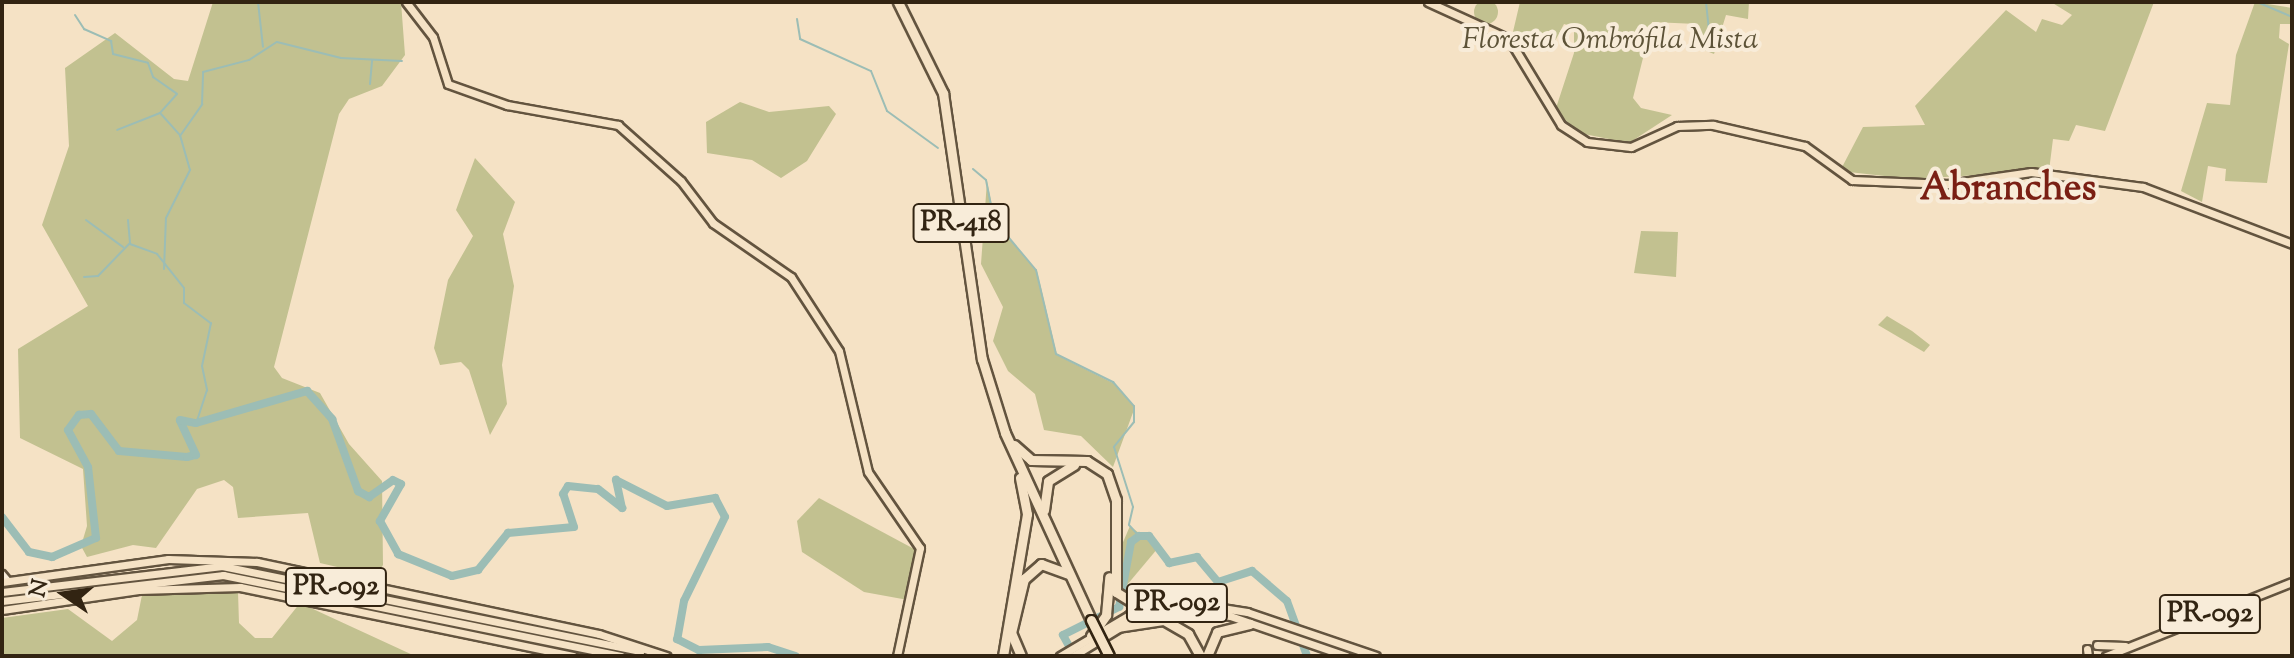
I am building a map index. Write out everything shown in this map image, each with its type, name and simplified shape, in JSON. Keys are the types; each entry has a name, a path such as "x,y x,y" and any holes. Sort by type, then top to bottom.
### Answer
{"highway":[{"name":"PR-418","path":"898,2 943,93 973,316 1005,433 1109,656"},
{"path":"1005,433 1031,460 1087,461 1107,474 1116,500 1116,592 1123,603 1143,609"},
{"path":"1003,656 1027,514 1005,433"},
{"path":"1045,517 1044,491 1057,471 1084,465 1103,476 1111,499 1108,601 1106,615 1091,636"},
{"path":"1021,656 1011,633 1028,571 1050,563 1073,580"},
{"path":"1117,627 1164,620 1188,634 1200,656"},
{"path":"1207,656 1217,632 1250,624"}],"main road":[{"path":"406,2 433,37 448,84 507,105 618,125 681,181 713,223 775,259 791,277 839,351 868,472 920,548 897,656"},
{"path":"1428,2 1509,39 1561,125 1587,142 1631,147 1677,126 1713,125 1805,146 1852,180 1948,184 2031,172 2143,187 2292,244"},
{"path":"6,581 159,560 257,562 599,634 666,656"},
{"name":"PR-092","path":"2,592 222,566 666,656"},
{"path":"170,576 215,587 282,594 573,656"},
{"name":"PR-092","path":"2,601 170,576 265,579 621,656"},
{"name":"PR-092","path":"2106,656 2292,582"},
{"path":"2,610 215,587"},
{"name":"PR-092","path":"1076,651 1091,636 1143,609 1198,602 1285,625 1376,656"},
{"name":"PR-092","path":"1060,656 1076,651 1117,627 1173,608 1250,624 1346,656"},
{"path":"2097,645 2128,647"}],"street":[{"path":"2,573 6,581"}],"green space":[{"name":"Floresta Ombrófila Mista","path":"1486,0 1497,7 1498,12 1491,23 1486,24 1475,17 1474,12 1481,1"},
{"path":"213,2 401,2 405,55 382,86 349,99 339,114 274,367 282,378 320,393 349,444 382,481 383,565 376,576 320,563 308,513 238,518 233,487 224,480 197,489 156,548 133,545 87,557 81,546 87,526 83,469 20,438 18,349 88,306 42,225 69,146 65,68 115,33 174,79 188,81"},
{"name":"Floresta Ombrófila Mista","path":"1520,2 1749,2 1748,19 1726,15 1714,54 1704,50 1697,24 1652,22 1633,98 1641,108 1672,115 1629,143 1574,132 1556,108 1574,53 1574,27 1564,24 1554,43 1524,47 1512,36"},
{"path":"2051,2 2154,2 2105,131 2076,125 2069,141 2053,139 2049,171 1911,179 1840,171 1863,127 1925,125 1915,106 2006,10 2036,32 2042,19 2062,25 2072,15"},
{"path":"2255,2 2292,8 2292,24 2280,24 2279,38 2289,44 2267,183 2225,181 2226,169 2208,166 2202,202 2181,191 2207,103 2230,105 2236,55"},
{"path":"740,102 769,112 829,106 836,114 807,161 781,178 752,160 707,153 706,122"},
{"path":"475,158 515,202 503,234 514,286 502,365 507,404 490,435 469,370 461,362 440,365 434,348 448,280 473,236 456,210"},
{"path":"987,181 995,221 1037,271 1057,355 1113,383 1135,407 1113,467 1081,436 1044,430 1035,394 1008,371 993,341 1003,307 981,264"},
{"path":"1641,231 1678,232 1676,277 1634,273"},
{"path":"1887,316 1930,345 1924,352 1878,325"},
{"path":"819,498 916,550 908,600 864,592 802,552 797,521"},
{"path":"1130,526 1158,548 1127,585 1120,582 1117,556"},
{"path":"238,592 239,623 255,638 272,638 300,603 415,656 2,656 2,618 68,609 112,641 137,620 142,595"}],"waterway":[{"path":"258,2 263,47"},
{"path":"1706,2 1709,31"},
{"path":"2257,2 2292,17"},
{"path":"75,15 84,29 111,41 113,54 148,63 153,77 177,94 160,113 117,130"},
{"path":"797,19 800,39 871,71 887,111 938,148"},
{"path":"164,269 166,218 190,170 180,136 202,104 203,72 249,60 277,42 341,58 402,61"},
{"path":"370,84 372,60"},
{"path":"161,114 180,135"},
{"path":"973,169 986,180 994,220 1036,270 1056,354 1113,382 1134,406 1134,422 1114,447 1133,507 1129,525 1139,536"},
{"path":"86,220 123,247"},
{"path":"128,220 130,244 157,254 184,288 184,303 211,323 202,366 207,390 196,423"},
{"path":"84,277 98,276 129,244"},
{"path":"2,517 29,552 52,557 96,538 88,467 68,430 79,415 91,414 119,451 187,457 196,455 180,420 196,423 307,391 332,419 358,491 369,497 393,480 401,484 380,521 398,554 452,576 478,570 508,533 574,527 563,494 568,486 598,489 622,508 616,480 667,506 715,498 725,517 684,601 677,639 699,650 768,647 796,656"},
{"path":"1074,655 1063,635 1119,607 1131,542 1139,536 1149,536 1169,563 1197,557 1218,582 1252,571 1287,601 1307,656"}],"district":[{"name":"Abranches","path":"2008,191"}]}
